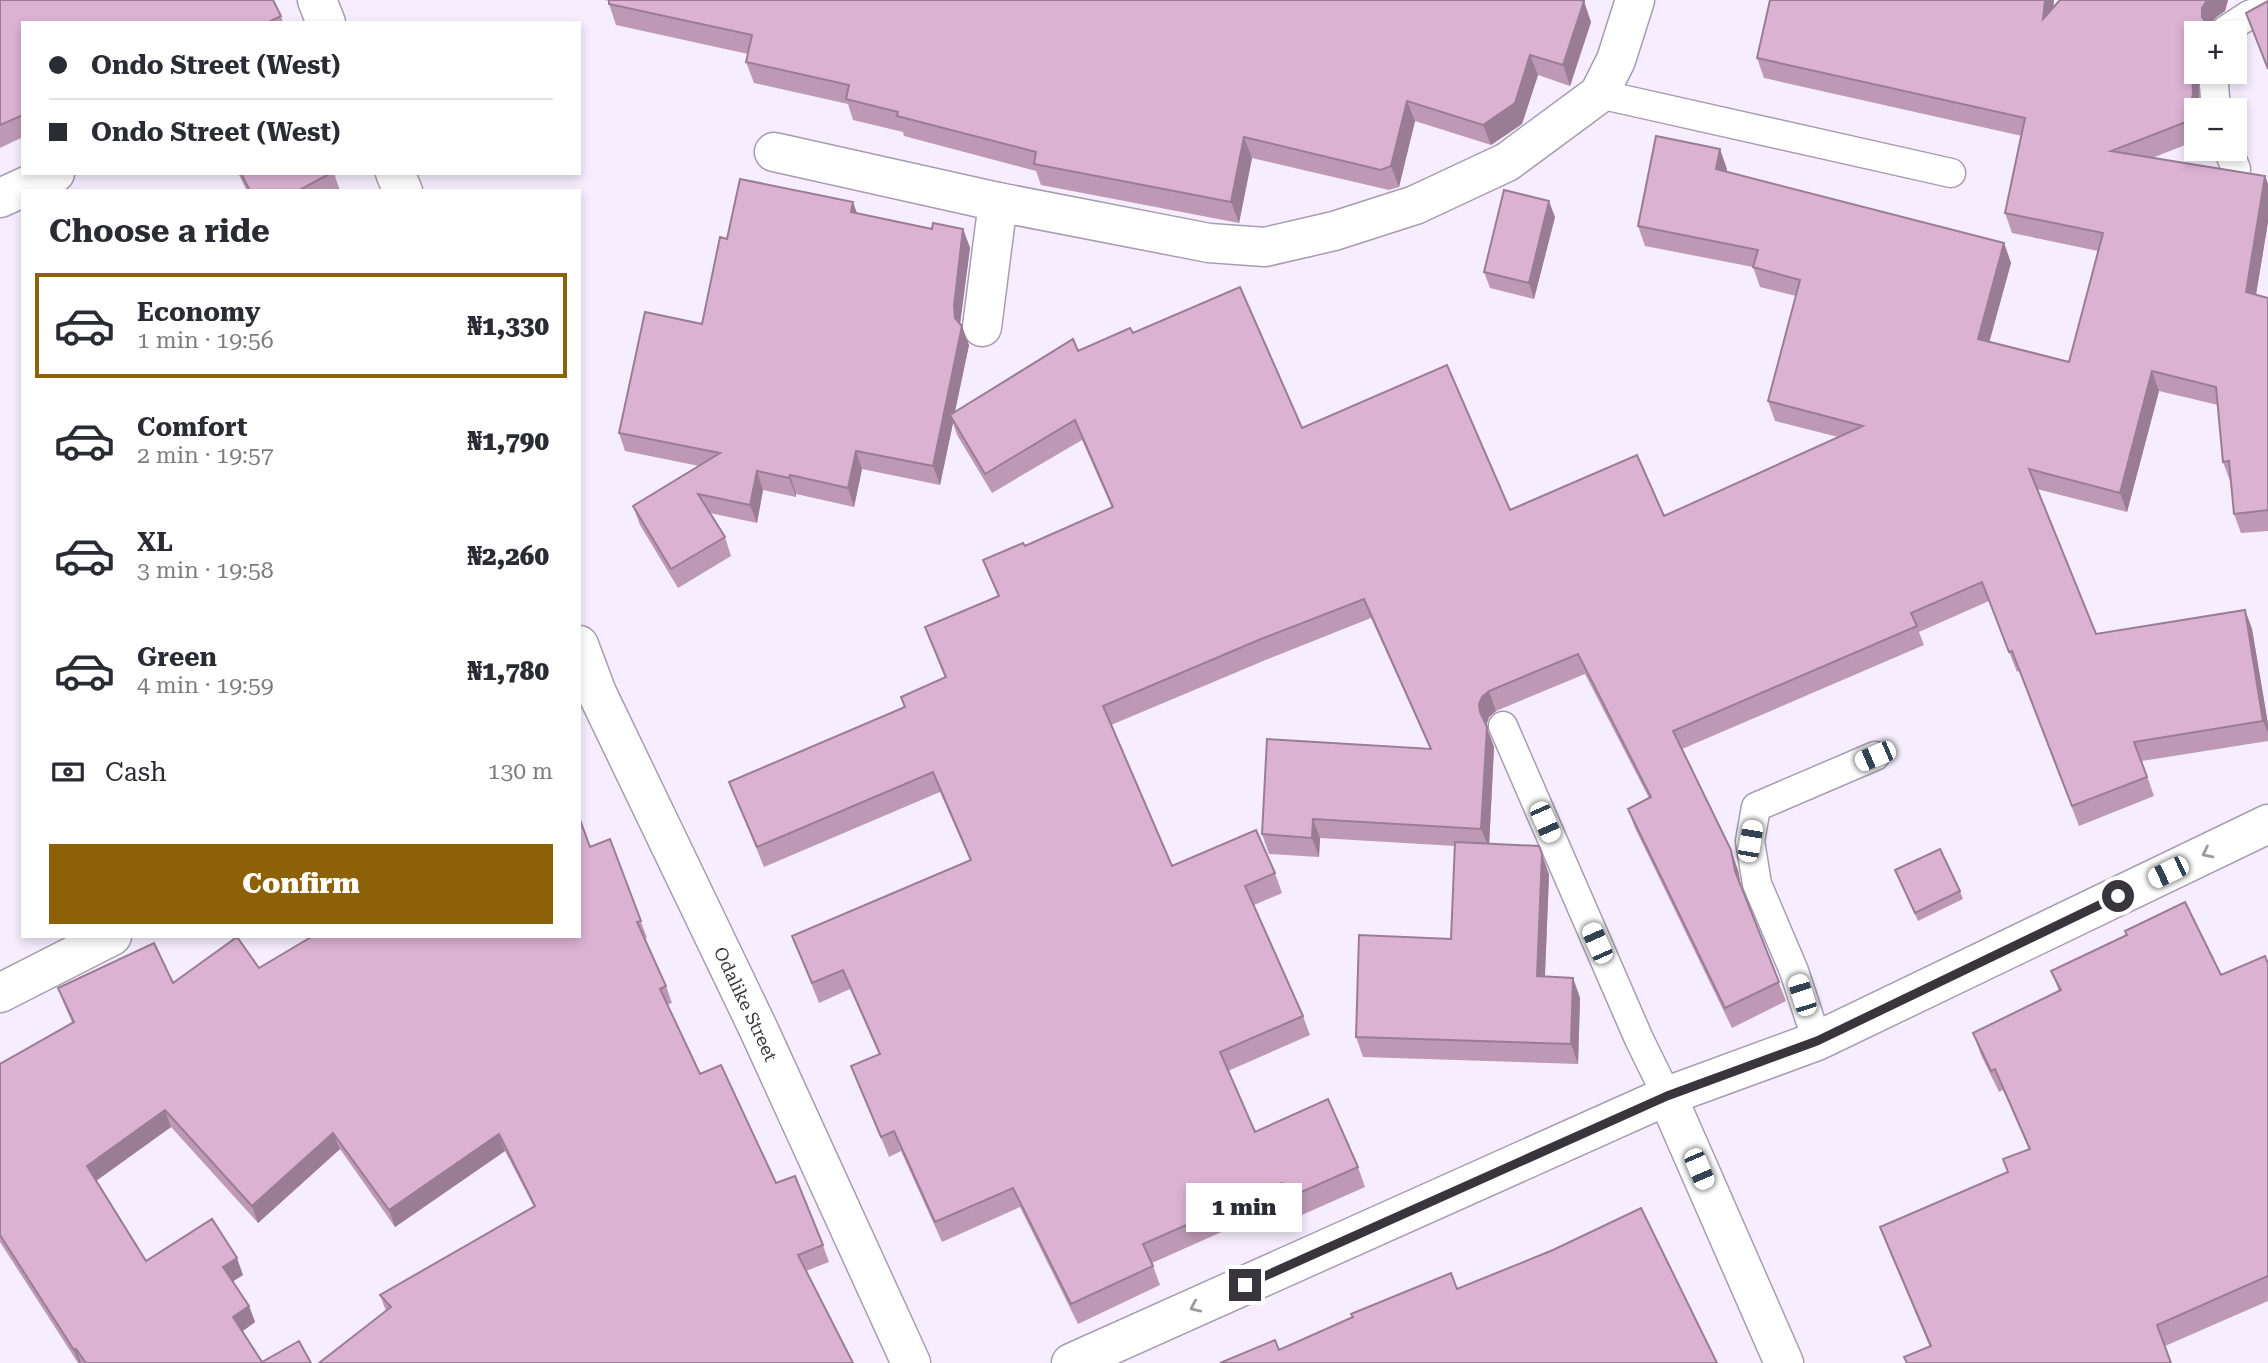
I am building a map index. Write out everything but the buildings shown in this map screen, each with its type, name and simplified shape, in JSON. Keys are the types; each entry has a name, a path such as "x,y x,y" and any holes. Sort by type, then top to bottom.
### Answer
{"street":[{"path":"317,0 325,21"},
{"path":"774,152 998,202 1209,243 1265,247 1334,231 1415,205 1507,162 1599,94 1616,60 1635,0"},
{"path":"0,198 51,175"},
{"path":"982,327 998,202"},
{"name":"Odalike Street","path":"581,657 588,697 758,1028 911,1363"},
{"path":"1071,1363 1667,1096 1817,1041 2268,824"},
{"path":"0,993 109,938"},
{"path":"1667,1096 1784,1363"}],"lane":[{"path":"2240,21 2268,8"},
{"path":"1599,94 1951,173"},
{"path":"1503,726 1639,1039 1667,1096"},
{"path":"1817,1041 1794,971 1757,884 1750,841 1756,807 1875,756"}],"route":[{"path":"1245,1285 1667,1096 1817,1041 2118,896"}]}
